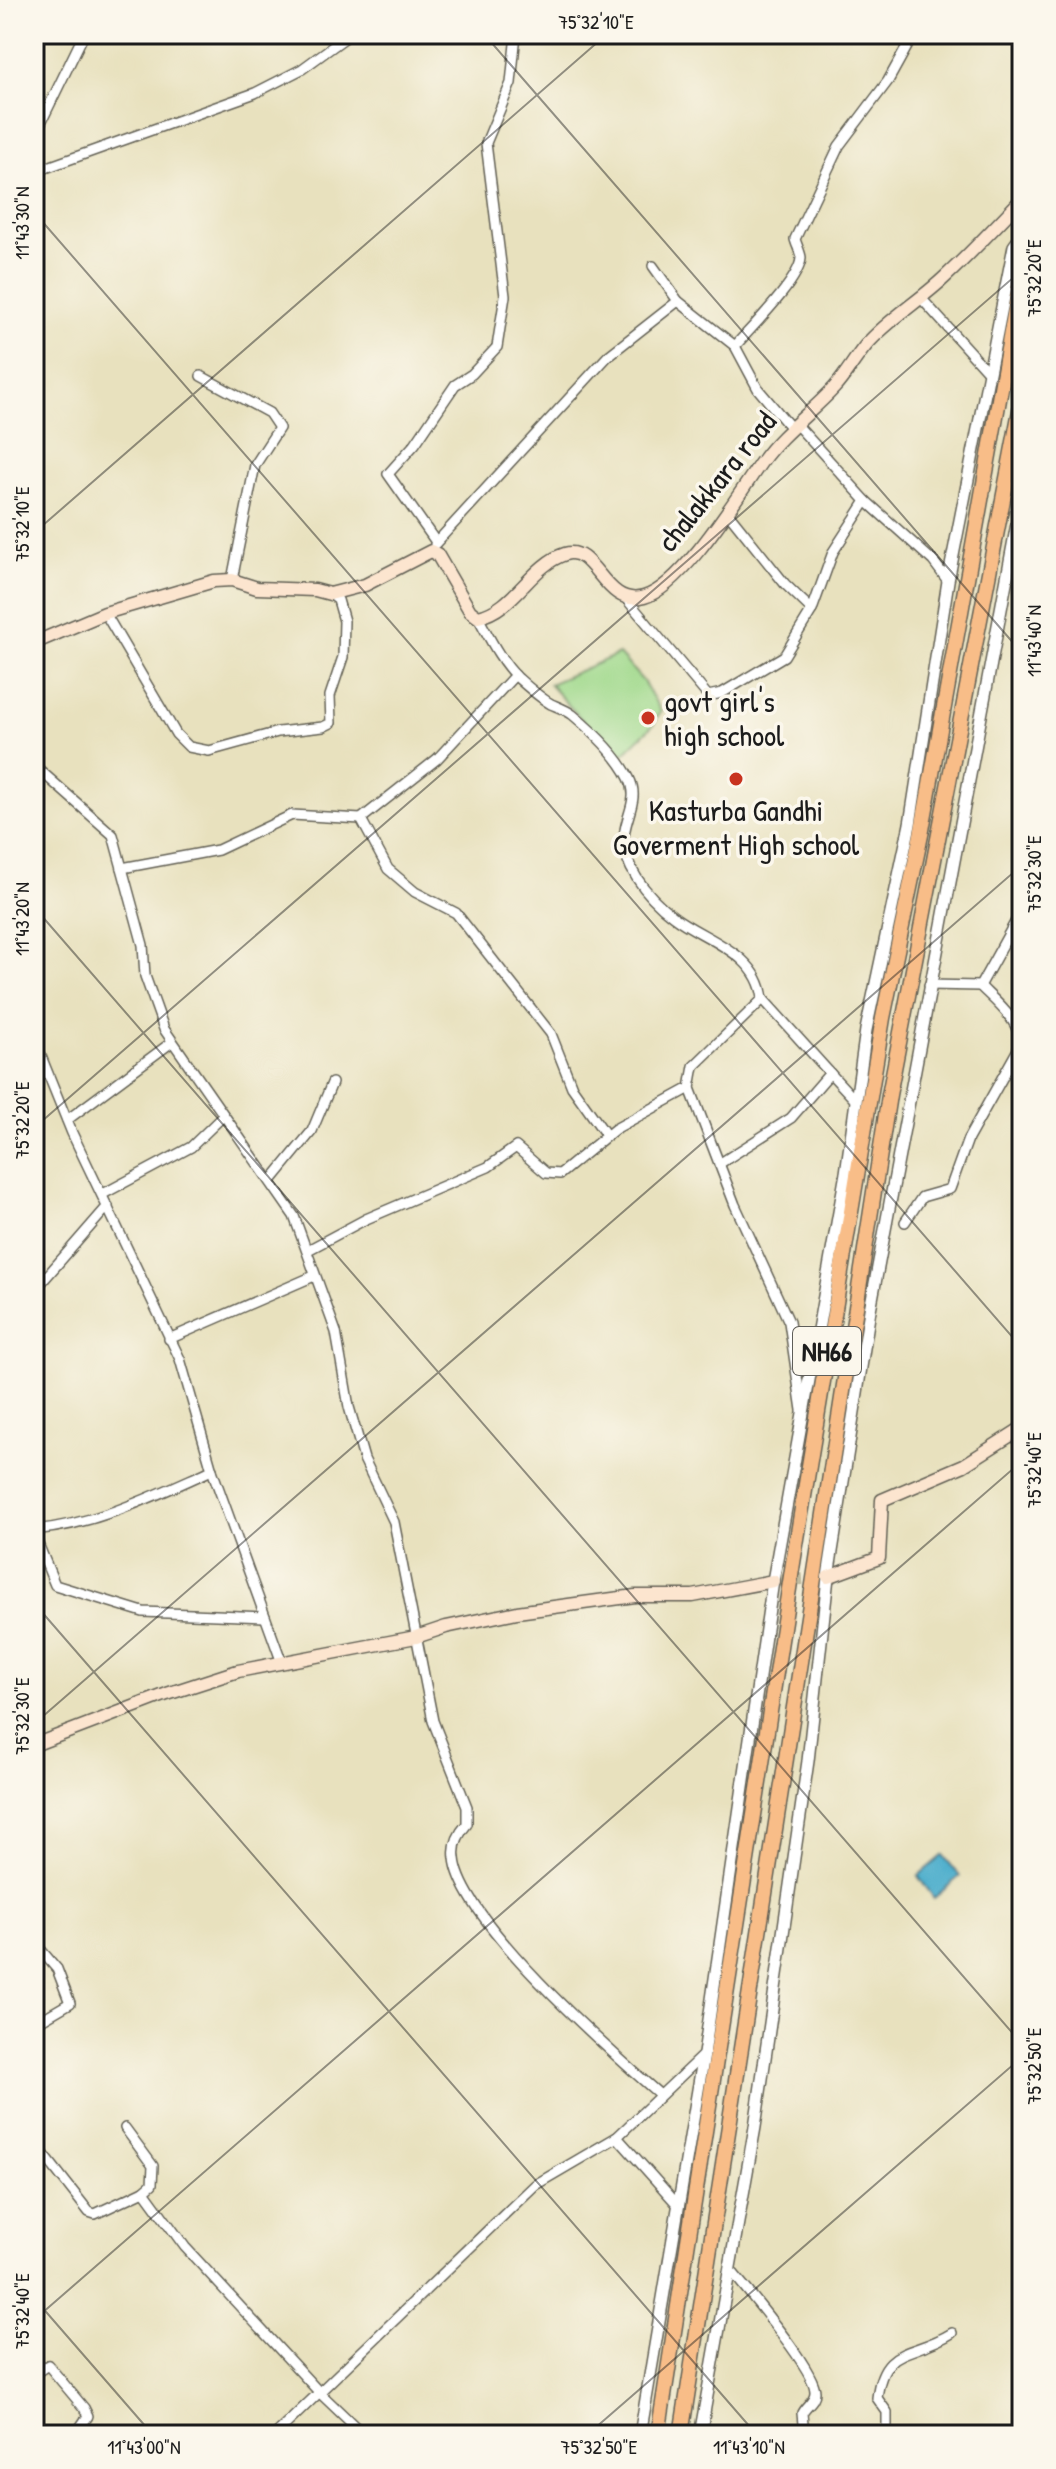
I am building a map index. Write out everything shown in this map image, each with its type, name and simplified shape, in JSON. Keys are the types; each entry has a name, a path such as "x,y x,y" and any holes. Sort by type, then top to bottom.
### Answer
{"highway":[{"name":"NH66","path":"658,2435 803,1502 883,1018 922,830 1022,271"},
{"name":"NH66","path":"681,2435 889,1095 1022,400"}],"main road":[{"name":"chalakkara road","path":"624,596 641,598 653,594 729,514 763,460 835,387 868,343 921,298 1022,199"},
{"path":"38,642 105,613 214,581 232,580 257,588 315,590 330,594 365,585 435,547 470,611 478,617 492,614 544,567 572,552 581,554 615,592 624,596"},
{"path":"828,1577 879,1558 880,1507 888,1495 964,1465 1022,1428"},
{"path":"34,1745 167,1694 238,1671 416,1637 446,1627 517,1612 635,1596 693,1596 773,1581"}],"street":[{"path":"34,137 84,34"},
{"path":"34,172 255,93 292,75 350,34"},
{"path":"516,34 511,83 486,143 505,296 497,347 472,374 455,385 415,444 388,474 435,547 608,356 678,301"},
{"path":"735,346 769,309 795,273 801,258 795,239 825,169 888,81 914,34"},
{"path":"640,2435 704,2054 773,1581 866,1030 910,824 948,581 987,371 1014,246 1022,235"},
{"path":"653,266 678,301 735,346 758,389 866,501 933,561 948,581"},
{"path":"921,298 987,371"},
{"path":"201,376 269,413 279,428 255,465 232,580"},
{"path":"700,2435 755,2127 808,1761 828,1577 870,1310 900,1166 929,985 1022,497"},
{"path":"624,596 708,696 722,693 784,656 812,610 833,552 866,501"},
{"path":"729,514 785,584 812,610"},
{"path":"105,613 176,734 189,747 209,751 262,735 323,727 331,723 330,696 343,657 344,636 338,600 330,594"},
{"path":"478,617 515,675 549,702 571,713 622,765 631,780 634,796 625,830 624,849 629,865 649,893 674,917 712,937 748,966 757,977 763,999 856,1101"},
{"path":"34,627 38,642"},
{"path":"122,868 218,850 292,815 361,819 437,759 515,675"},
{"path":"34,765 113,835 143,945 145,976 172,1042 294,1216 308,1250 314,1276 336,1332 349,1407 364,1459 394,1522 433,1721 467,1807 467,1824 459,1832 454,1856 477,1908 576,2017 659,2094"},
{"path":"361,819 388,869 415,892 456,913 551,1034 572,1087 606,1135"},
{"path":"980,986 1022,910"},
{"path":"905,1222 922,1197 950,1189 968,1139 1020,1046 1021,1038 1012,1021 980,986 929,985"},
{"path":"763,999 694,1066 690,1088 719,1164 789,1322 802,1412"},
{"path":"34,1039 67,1120 191,1386 212,1470 282,1663"},
{"path":"67,1120 172,1042"},
{"path":"719,1164 791,1118 830,1073"},
{"path":"271,1181 312,1131 332,1083"},
{"path":"308,1250 366,1219 488,1167 516,1147 551,1176 560,1174 606,1135 690,1088"},
{"path":"103,1194 191,1147 223,1116"},
{"path":"34,1291 108,1206"},
{"path":"169,1339 314,1276"},
{"path":"212,1470 121,1511 72,1526 34,1532 55,1585 143,1612 265,1617"},
{"path":"34,1942 57,1969 70,2003 34,2024"},
{"path":"275,2435 535,2185 617,2137 704,2054"},
{"path":"34,2142 89,2212 95,2214 144,2191 152,2184 153,2166 125,2128"},
{"path":"617,2137 677,2204"},
{"path":"144,2191 185,2247 320,2393 364,2435"},
{"path":"734,2274 783,2336 815,2388 815,2398 802,2413 804,2435"},
{"path":"887,2435 887,2412 877,2398 880,2375 887,2363 897,2355 932,2345 952,2333"},
{"path":"34,2374 48,2365 84,2408 88,2416 75,2435"}],"green space":[{"path":"619,654 643,681 661,711 654,724 618,759 549,684"}],"water":[{"path":"943,1855 960,1876 934,1898 918,1876"}],"tunnel":[{"path":"773,1581 821,1578"}],"place":[{"name":"govt girl's high school","path":"648,718"},
{"name":"Kasturba Gandhi Goverment High school","path":"736,779"}]}
